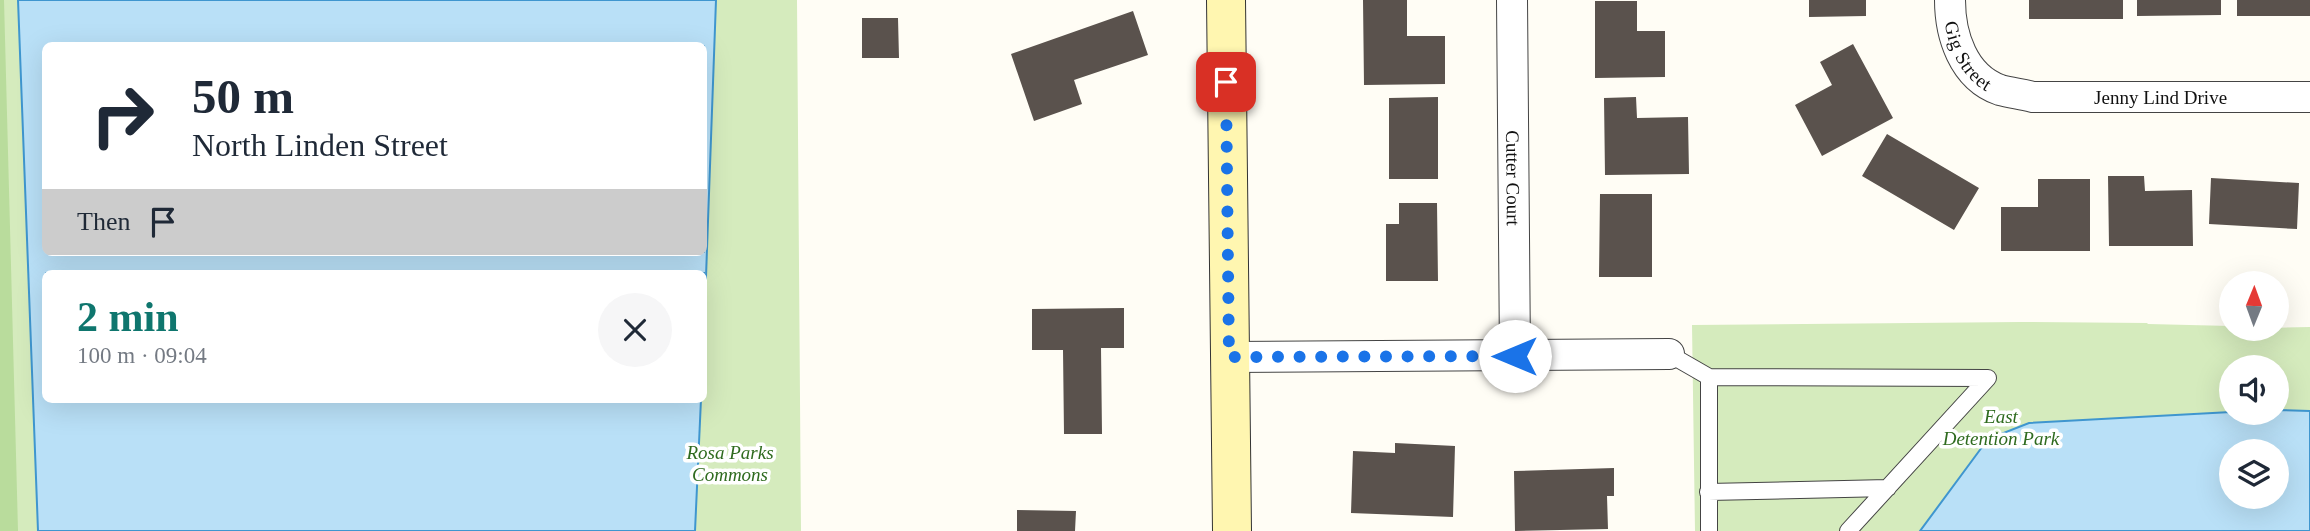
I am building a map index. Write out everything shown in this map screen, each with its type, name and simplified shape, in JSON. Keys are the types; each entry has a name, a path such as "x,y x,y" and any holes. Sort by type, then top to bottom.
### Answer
{"main road":[{"path":"1226,0 1232,531"}],"street":[{"name":"Cutter Court","path":"1512,0 1515,356"},
{"name":"Gig Street","path":"1950,0 1950,18 1956,44 1966,61 1982,79 1999,89 2012,92"},
{"name":"Jenny Lind Drive","path":"2012,92 2033,97 2310,97"},
{"path":"1229,357 1669,354"}],"lane":[{"path":"1669,354 1709,377 1989,378 1849,531"},
{"path":"1709,377 1709,531"},
{"path":"1708,492 1888,488"}],"green space":[{"path":"0,0 4,0 18,531 0,531"},
{"name":"Rosa Parks Commons","path":"3,0 797,0 801,531 15,531"},
{"name":"East Detention Park","path":"2147,323 2219,326 2219,341 2289,341 2289,328 2310,327 2310,531 1695,531 1692,325"}],"water":[{"name":"Rosa Parks Commons","path":"18,0 716,0 707,249 707,42 42,42 42,256 707,256 706,270 42,270 42,403 701,403 695,531 38,531"},
{"path":"2289,410 2310,411 2310,531 1920,531 1988,439 2029,423 2219,413 2219,425 2289,425"}],"building":[{"path":"1363,0 1407,0 1407,36 1445,36 1445,84 1364,85"},
{"path":"1809,0 1866,0 1866,16 1809,17"},
{"path":"2029,0 2123,0 2123,19 2029,19"},
{"path":"2137,0 2221,0 2221,15 2137,16"},
{"path":"2237,0 2310,0 2310,16 2237,16"},
{"path":"1595,1 1637,1 1637,31 1665,31 1665,77 1595,78"},
{"path":"1133,11 1148,55 1074,80 1082,104 1034,121 1011,54"},
{"path":"862,18 898,18 899,58 862,58"},
{"path":"1853,44 1893,118 1822,156 1795,105 1832,85 1820,62"},
{"path":"1438,97 1438,179 1389,179 1389,98"},
{"path":"1636,97 1637,118 1688,117 1689,174 1605,175 1604,98"},
{"path":"1887,134 1979,188 1954,230 1862,176"},
{"path":"2108,176 2144,176 2145,191 2192,190 2193,246 2109,246"},
{"path":"2211,178 2299,183 2297,229 2209,224"},
{"path":"2038,179 2090,179 2090,251 2001,251 2001,207 2038,207"},
{"path":"1600,194 1652,194 1652,277 1599,277"},
{"path":"1399,203 1437,203 1438,281 1386,281 1386,224 1399,224"},
{"path":"1124,308 1124,348 1101,348 1102,434 1064,434 1063,350 1032,350 1032,309"},
{"path":"1395,443 1455,446 1453,517 1351,513 1353,451 1395,453"},
{"path":"1614,468 1614,496 1607,496 1608,529 1515,531 1514,471"},
{"path":"1017,510 1076,511 1075,531 1017,531"}],"route":[{"path":"1226,82 1229,357 1515,356"}]}
